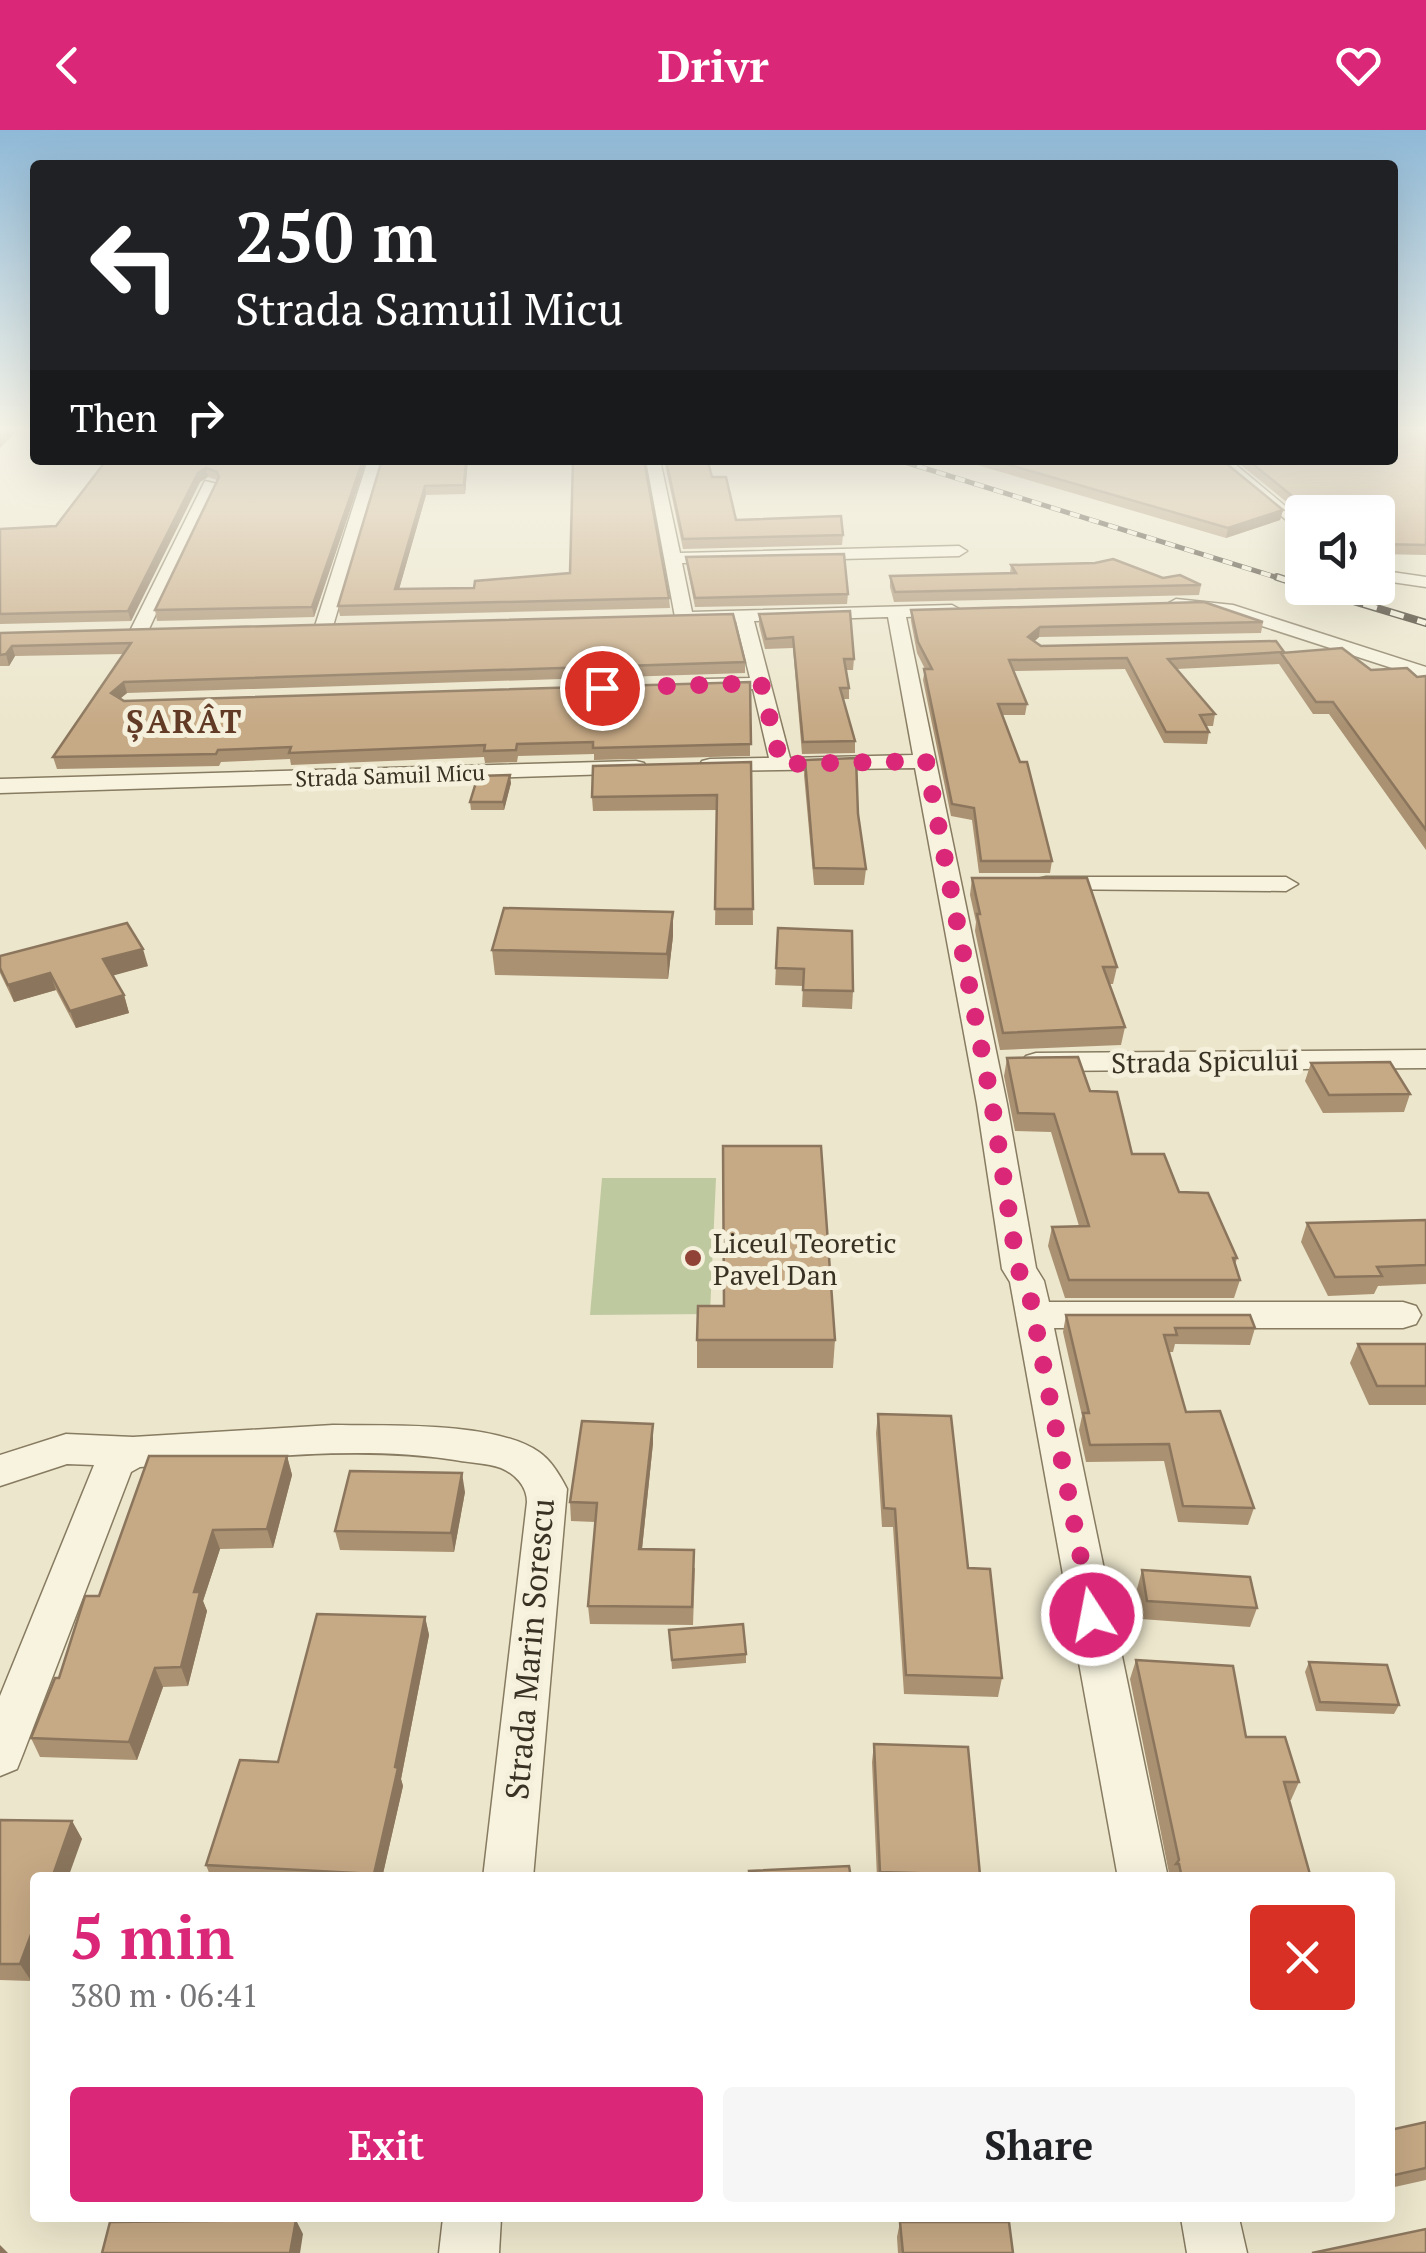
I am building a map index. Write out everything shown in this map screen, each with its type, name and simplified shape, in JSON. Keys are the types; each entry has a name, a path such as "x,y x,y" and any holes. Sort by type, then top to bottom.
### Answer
{"street":[{"path":"119,631 148,630 191,528"},
{"path":"324,626 354,528"},
{"path":"668,528 674,558 675,617 974,610"},
{"path":"674,558 959,552"},
{"path":"1395,577 1426,582"},
{"path":"1149,605 1214,606 1426,673"},
{"path":"896,612 926,761 959,884 1018,1270 1027,1281 1142,1872"},
{"path":"744,616 781,764"},
{"path":"1268,641 1325,640"},
{"path":"682,686 761,683"},
{"name":"Strada Samuil Micu","path":"0,786 926,761"},
{"path":"1028,884 1286,884"},
{"name":"Strada Spicului","path":"984,1063 1426,1058"},
{"path":"1033,1315 1403,1314"},
{"name":"Strada Marin Sorescu","path":"133,1452 332,1440 426,1441 506,1453 528,1464 547,1489 547,1502 509,1872"},
{"path":"0,1471 66,1449 133,1452"},
{"path":"0,1754 107,1478 117,1461 133,1452"},
{"path":"469,2253 472,2222"},
{"path":"1211,2222 1217,2253"}],"green space":[{"path":"602,1178 716,1178 710,1314 590,1315"}],"building":[{"path":"170,528 128,611 0,614 0,529"},
{"path":"194,528 339,528 312,607 155,610"},
{"path":"361,528 413,528 395,589 474,588 475,581 570,573 571,528 656,528 669,598 338,606"},
{"path":"681,528 842,528 843,535 683,539"},
{"path":"1395,528 1426,528 1426,545 1395,544"},
{"path":"844,554 848,594 695,598 686,557"},
{"path":"1113,559 1163,578 1180,575 1201,585 895,592 890,576 1016,573 1011,565"},
{"path":"1204,602 1263,622 1040,627 1028,637 1041,646 1276,641 1284,652 1168,659 1215,714 1200,715 1209,732 1166,732 1127,658 1009,660 1027,704 998,704 1020,762 1027,762 1052,861 981,861 974,808 952,804 924,669 932,669 918,642 911,610"},
{"path":"850,611 854,659 844,659 849,688 840,688 855,741 803,742 793,637 766,639 759,614"},
{"path":"733,614 745,662 124,682 111,693 124,701 750,682 751,744 593,748 593,742 517,744 516,750 484,751 485,745 289,753 291,747 218,750 216,754 53,757 131,643 12,646 0,655 0,633"},
{"path":"1342,648 1371,670 1407,668 1417,677 1426,676 1426,830 1333,702 1316,702 1281,653"},
{"path":"856,758 858,814 866,869 814,868 805,760"},
{"path":"751,762 753,909 715,909 717,795 592,797 593,766"},
{"path":"510,775 503,802 470,802 478,776"},
{"path":"972,878 1087,878 1117,967 1103,967 1125,1027 1003,1033"},
{"path":"504,908 673,912 667,954 492,950"},
{"path":"127,923 143,949 103,959 124,995 70,1011 50,973 8,985 0,968 0,956"},
{"path":"778,928 852,931 853,991 803,990 804,969 776,968"},
{"path":"1078,1057 1090,1091 1117,1092 1132,1154 1164,1154 1179,1192 1208,1193 1237,1258 1233,1258 1240,1280 1069,1280 1052,1227 1089,1226 1054,1114 1018,1113 1007,1058"},
{"path":"1390,1062 1410,1094 1329,1095 1311,1063"},
{"path":"723,1146 821,1146 835,1340 697,1340 698,1306 724,1306"},
{"path":"1426,1220 1426,1265 1377,1267 1382,1276 1335,1277 1307,1223"},
{"path":"1066,1315 1250,1315 1255,1328 1175,1328 1177,1335 1164,1335 1186,1412 1220,1411 1254,1508 1183,1506 1169,1444 1090,1445 1083,1413 1089,1413"},
{"path":"1358,1344 1426,1344 1426,1386 1377,1386"},
{"path":"878,1414 951,1416 968,1568 990,1569 1002,1678 906,1675 895,1509 884,1508"},
{"path":"582,1421 653,1424 639,1549 694,1550 692,1607 588,1606 597,1503 570,1502"},
{"path":"149,1456 287,1456 267,1529 213,1530 194,1592 200,1592 181,1667 155,1668 129,1742 31,1738 55,1678 59,1678 85,1596 99,1596"},
{"path":"350,1471 462,1473 451,1533 335,1531"},
{"path":"1142,1570 1250,1577 1257,1608 1147,1601"},
{"path":"317,1614 425,1617 374,1872 206,1865 240,1760 278,1762"},
{"path":"743,1624 746,1654 672,1660 669,1630"},
{"path":"1136,1660 1233,1666 1246,1737 1285,1737 1299,1782 1284,1782 1309,1872 1181,1872 1176,1864 1179,1860"},
{"path":"1309,1662 1387,1665 1399,1705 1320,1702"},
{"path":"874,1744 968,1747 980,1872 880,1872"},
{"path":"0,1820 72,1821 54,1872 30,1872 30,1937 20,1964 0,1964"},
{"path":"849,1866 850,1872 749,1872"},
{"path":"1426,2122 1426,2168 1395,2175 1395,2129"},
{"path":"110,2222 296,2222 290,2253 102,2253"},
{"path":"900,2222 1009,2222 1013,2253 903,2253"},
{"path":"1426,2229 1426,2253 1312,2253"}],"railway":[{"path":"1118,528 1285,580"},
{"path":"1277,577 1285,580"},
{"path":"1366,605 1426,623"}],"place":[{"name":"Liceul Teoretic Pavel Dan","path":"693,1258"}],"district":[{"name":"ȘARÂT","path":"185,721"}],"route":[{"path":"602,688 761,683 781,764 926,761 992,1104 1018,1270 1027,1281 1092,1615"}]}
